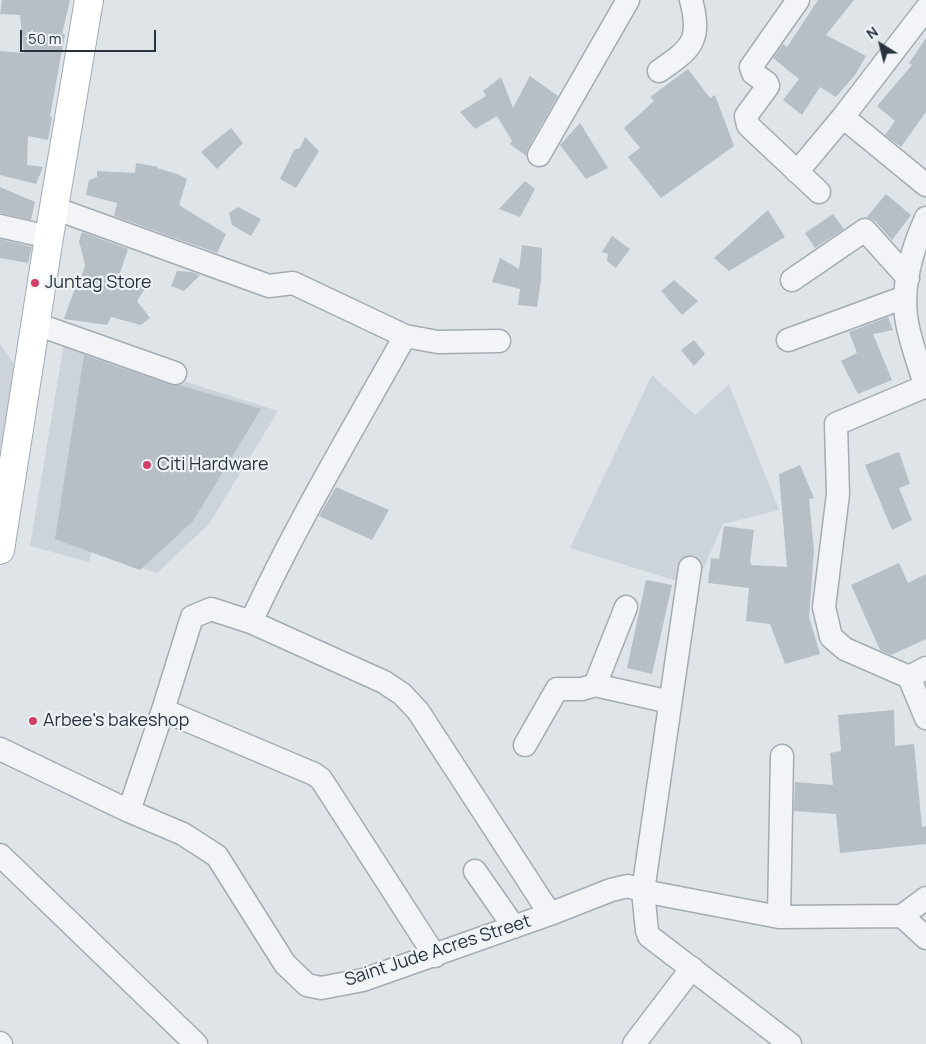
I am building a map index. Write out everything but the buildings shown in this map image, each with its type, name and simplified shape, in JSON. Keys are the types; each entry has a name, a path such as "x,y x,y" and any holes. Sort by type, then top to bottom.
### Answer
{"main road":[{"path":"0,550 8,455 36,324 89,0"}],"street":[{"path":"540,155 628,0"},
{"path":"659,72 691,46 695,36 696,16 691,0"},
{"path":"798,0 750,67 753,73 767,82 768,86 746,116 748,125 819,192"},
{"path":"797,172 843,117 926,9"},
{"path":"843,117 926,185"},
{"path":"54,208 269,286 293,283 405,336 438,342 499,341"},
{"path":"906,288 917,239 926,218"},
{"path":"0,226 49,237"},
{"path":"792,280 865,230 906,288 918,329 926,387 836,424 838,494 824,607 831,637 845,649 917,673 926,718"},
{"path":"788,340 906,288"},
{"path":"36,324 175,372"},
{"path":"251,622 312,501 405,336"},
{"path":"690,568 642,891 646,931 649,936 790,1044"},
{"path":"595,685 626,607"},
{"path":"129,811 192,617 211,609 251,622 384,682 402,694 418,711 550,914"},
{"path":"526,745 558,689 582,689 595,685 670,702"},
{"path":"163,710 314,774 321,779 435,956"},
{"name":"Saint Jude Acres Street","path":"0,749 129,811 183,834 217,856 285,964 307,985 320,988 363,980 435,956 611,890 628,886 642,891 779,917 902,916"},
{"path":"779,917 782,756"},
{"path":"0,855 196,1044"},
{"path":"476,871 514,927"},
{"path":"926,898 902,916 926,938"},
{"path":"634,1044 692,968"}],"shaded area":[{"name":"Citi Hardware","path":"64,343 278,411 209,524 157,573 92,550 89,562 30,546"},
{"path":"0,344 17,368 0,452"},
{"path":"652,375 695,415 729,384 779,510 723,524 702,572 674,580 570,548"}],"place":[{"name":"Juntag Store","path":"35,283"},
{"name":"Citi Hardware","path":"147,465"},
{"name":"Arbee's bakeshop","path":"33,721"}]}
